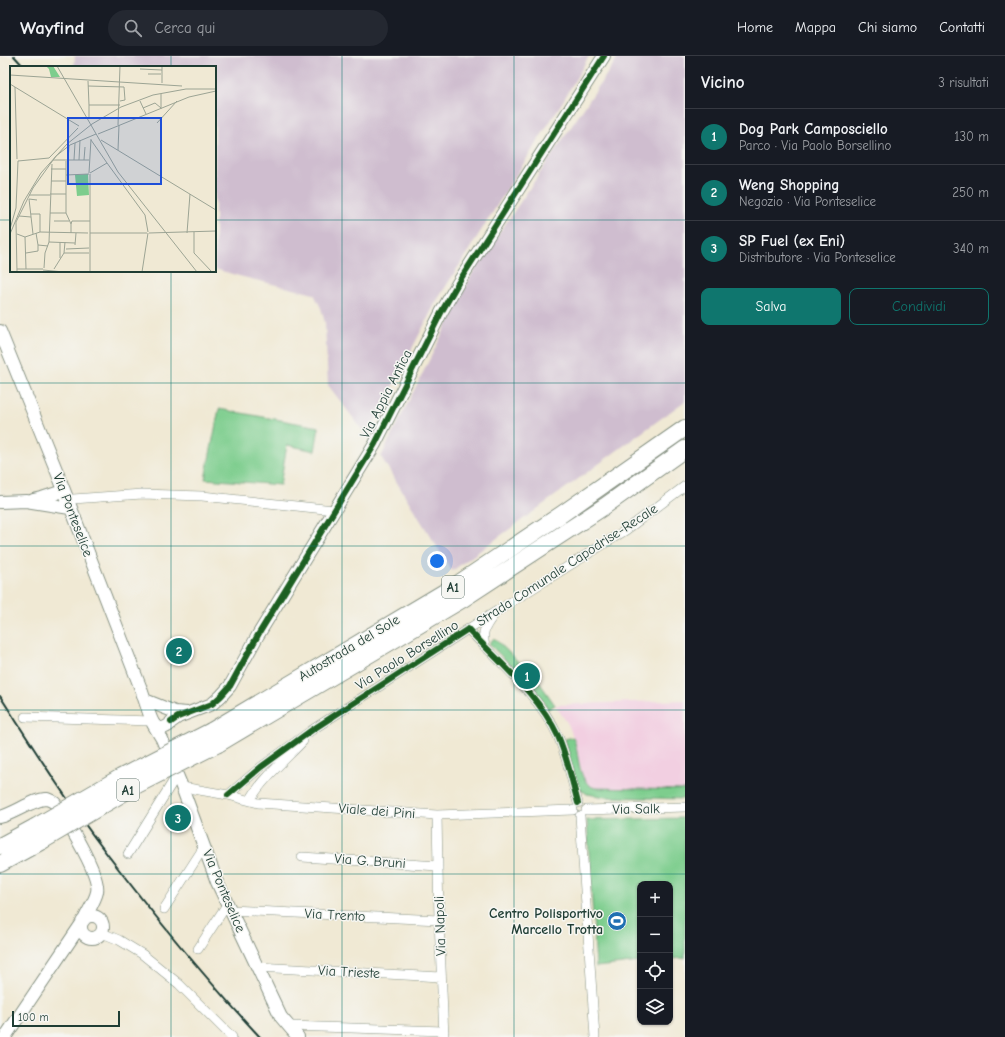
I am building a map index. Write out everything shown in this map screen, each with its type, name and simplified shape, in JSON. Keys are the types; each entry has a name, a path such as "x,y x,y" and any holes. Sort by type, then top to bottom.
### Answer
{"highway":[{"name":"Autostrada del Sole","path":"214,737 456,585 568,510 685,428"},
{"name":"Autostrada del Sole","path":"0,864 38,834 121,777 214,737 463,599 605,506 685,449"},
{"name":"Autostrada del Sole","path":"0,846 38,834"}],"street":[{"name":"Via Appia Antica","path":"170,724 178,717 212,704 230,686 258,635 375,444 458,283 604,56"},
{"name":"Via Ponteselice","path":"0,331 63,491 71,503 152,721 163,741 182,787 217,882 281,1017 298,1037"},
{"name":"Strada Comunale Capodrise-Recale","path":"468,629 626,530 685,486"},
{"path":"26,501 42,498 63,491"},
{"path":"0,502 26,501 71,503 142,494 202,496 334,510"},
{"path":"485,647 483,635 486,626 496,612"},
{"name":"Via Paolo Borsellino","path":"228,795 261,767 312,730 468,629 530,693 546,715 562,746 575,807"},
{"path":"145,700 180,713 188,713"},
{"path":"165,708 155,709 151,714 152,721 156,727 163,728 170,724"},
{"path":"163,741 172,715 165,708"},
{"path":"25,717 152,721"},
{"name":"Via Paolo Borsellino","path":"250,801 259,786 312,730"},
{"path":"128,854 177,775"},
{"name":"Viale dei Pini","path":"182,787 228,795 258,803 437,815 575,807"},
{"path":"0,817 7,816 40,800 51,800 55,803"},
{"path":"575,807 584,805 583,813 595,1037"},
{"name":"Via Salk","path":"583,813 685,808"},
{"name":"Via Napoli","path":"437,815 439,920 444,1034"},
{"path":"5,1037 60,953 83,922 97,892 97,881 73,832"},
{"path":"164,909 204,847"},
{"name":"Via G. Bruni","path":"302,857 438,866"},
{"path":"71,940 80,938 96,938 102,934 103,926 94,909 93,900"},
{"path":"198,949 229,906"},
{"name":"Via Trento","path":"229,906 439,920"},
{"path":"88,938 81,930 83,922 92,916 100,919"},
{"path":"102,934 119,940 142,954 178,984 232,1037"},
{"name":"Via Trieste","path":"258,967 441,977"},
{"path":"288,1026 444,1034"}],"shaded area":[{"path":"75,56 589,56 563,101 436,302 367,436 328,385 325,323 321,308 314,294 216,269 216,66 74,66"},
{"path":"619,56 685,56 685,401 452,571 381,457 473,272"},
{"path":"685,700 685,790 589,787 584,781 574,739 568,724 555,705"}],"green space":[{"path":"219,409 319,427 315,451 287,445 280,485 205,479"},
{"path":"494,638 539,682 555,705 548,709 533,687 489,644"},
{"path":"573,737 582,773 589,785 595,788 685,790 685,799 606,797 587,794 580,789 575,782 565,739"},
{"name":"Centro Polisportivo Marcello Trotta","path":"685,818 685,958 673,959 673,881 637,881 637,962 596,967 587,820"}],"railway":[{"path":"14,56 23,66"},
{"path":"0,696 65,796 107,854 181,947 260,1037"}],"cycle path":[{"path":"171,722 178,717 212,704 230,686 258,635 375,444 442,311 458,283 604,56"},
{"path":"228,795 261,767 312,730 468,629 518,680 550,721 564,752 578,803"}],"place":[{"name":"Weng Shopping","path":"179,651"},
{"name":"Dog Park Camposciello","path":"527,676"},
{"name":"SP Fuel (ex Eni)","path":"178,818"},
{"name":"Centro Polisportivo Marcello Trotta","path":"617,921"}]}
